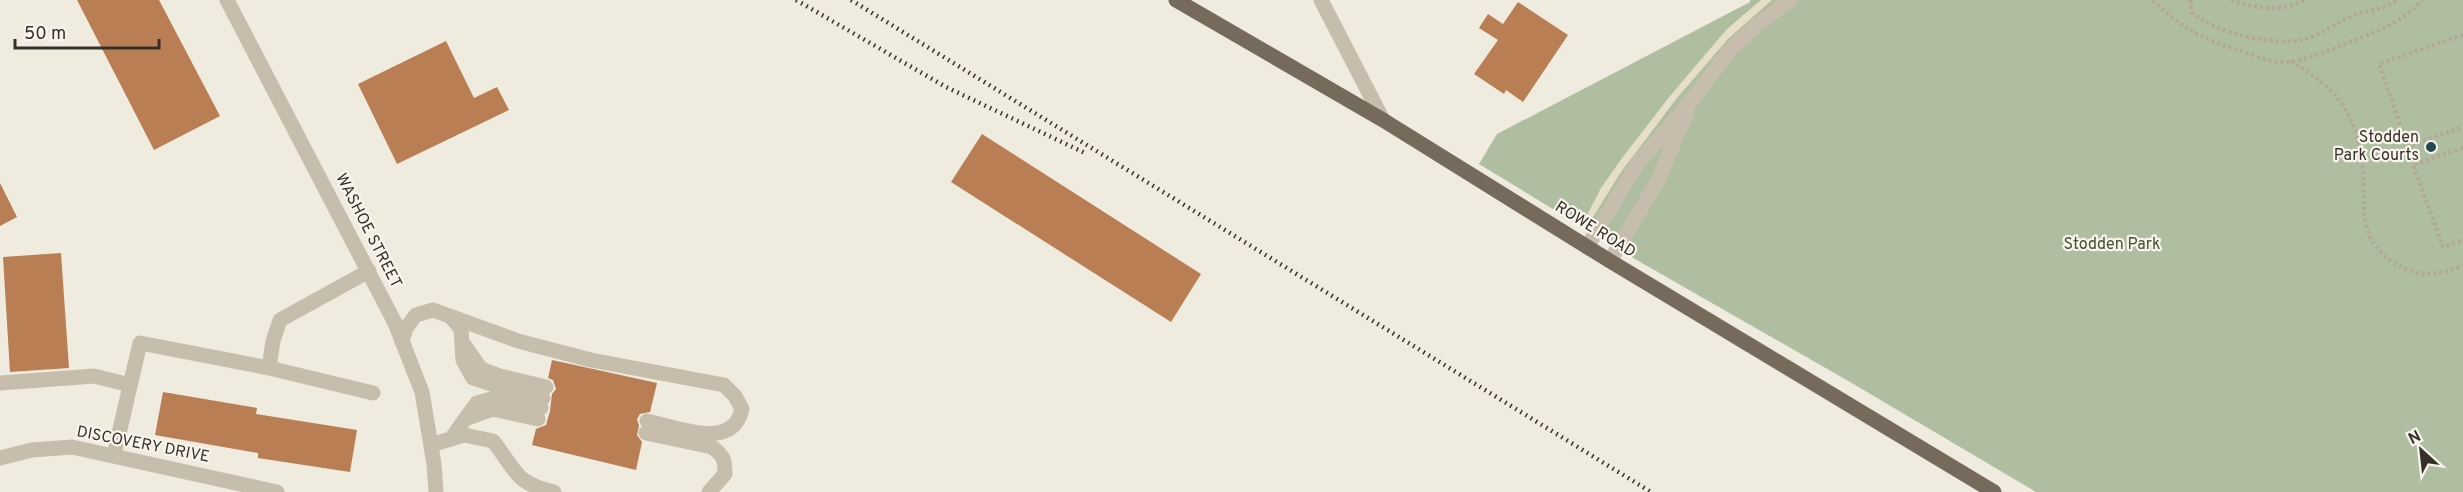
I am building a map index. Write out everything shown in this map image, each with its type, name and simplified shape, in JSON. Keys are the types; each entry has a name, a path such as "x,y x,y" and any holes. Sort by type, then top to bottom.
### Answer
{"main road":[{"name":"ROWE ROAD","path":"1176,0 1383,120 1587,247 1994,492"}],"street":[{"name":"WASHOE STREET","path":"227,0 369,271 402,342 422,392 436,492"},
{"path":"1321,0 1383,120"},
{"path":"1587,247 1637,164 1692,100 1731,49 1758,24 1790,0"},
{"path":"1610,261 1657,182 1692,100"},
{"path":"269,368 280,320 369,271"},
{"path":"402,342 406,328 417,315 433,310 518,340 591,360 724,385 735,396 742,409 738,434 716,442 646,427"},
{"path":"450,316 460,329 463,344 481,369 500,376 542,403 495,398 477,403 451,439"},
{"path":"114,455 140,343 269,368 373,393"},
{"path":"0,383 94,376 130,385"},
{"path":"431,445 464,435 493,441 518,477 532,487 554,492"},
{"path":"709,492 725,474 725,460 716,442"},
{"name":"DISCOVERY DRIVE","path":"0,458 32,450 72,447 278,492"}],"path":[{"path":"2153,0 2183,27 2198,36 2264,59 2283,63 2309,57 2385,28 2410,13 2422,0"},
{"path":"2190,0 2192,12 2211,24 2259,40 2289,42 2306,39 2352,16 2380,9 2398,0"},
{"path":"2231,0 2257,7 2284,8 2305,0"},
{"path":"2463,35 2379,64 2408,146 2463,128"},
{"path":"2291,61 2333,93 2350,116 2361,150 2362,210 2367,231 2376,246 2406,270 2422,275 2439,274 2463,266"},
{"path":"2463,148 2414,165 2443,247 2463,240"}],"green space":[{"name":"Stodden Park","path":"1750,0 2463,0 2463,492 2036,492 1635,259 1479,164 1497,134"}],"shaded area":[{"path":"1761,0 1772,0 1728,39 1677,98 1621,172 1590,221 1579,224 1571,219 1573,216 1579,218 1587,215 1601,188 1670,96 1727,29"}],"building":[{"path":"77,0 159,0 220,116 154,150"},
{"path":"1518,2 1568,35 1523,102 1506,90 1504,94 1474,74 1498,40 1479,28 1488,14 1503,24"},
{"path":"446,41 474,98 497,87 509,110 397,164 358,84"},
{"path":"982,134 1201,274 1171,322 951,182"},
{"path":"0,183 17,217 0,226"},
{"path":"61,253 69,368 10,372 3,257"},
{"path":"552,360 657,383 650,412 640,414 637,419 639,426 637,435 642,442 636,470 532,445 536,429 546,425 552,394 556,389 553,380 548,378"},
{"path":"163,392 257,408 256,414 357,430 350,472 258,458 258,453 155,435"}],"railway":[{"path":"796,0 946,87 1085,153"},
{"path":"851,0 1651,492"}],"place":[{"name":"Stodden Park Courts","path":"2431,147"}]}
